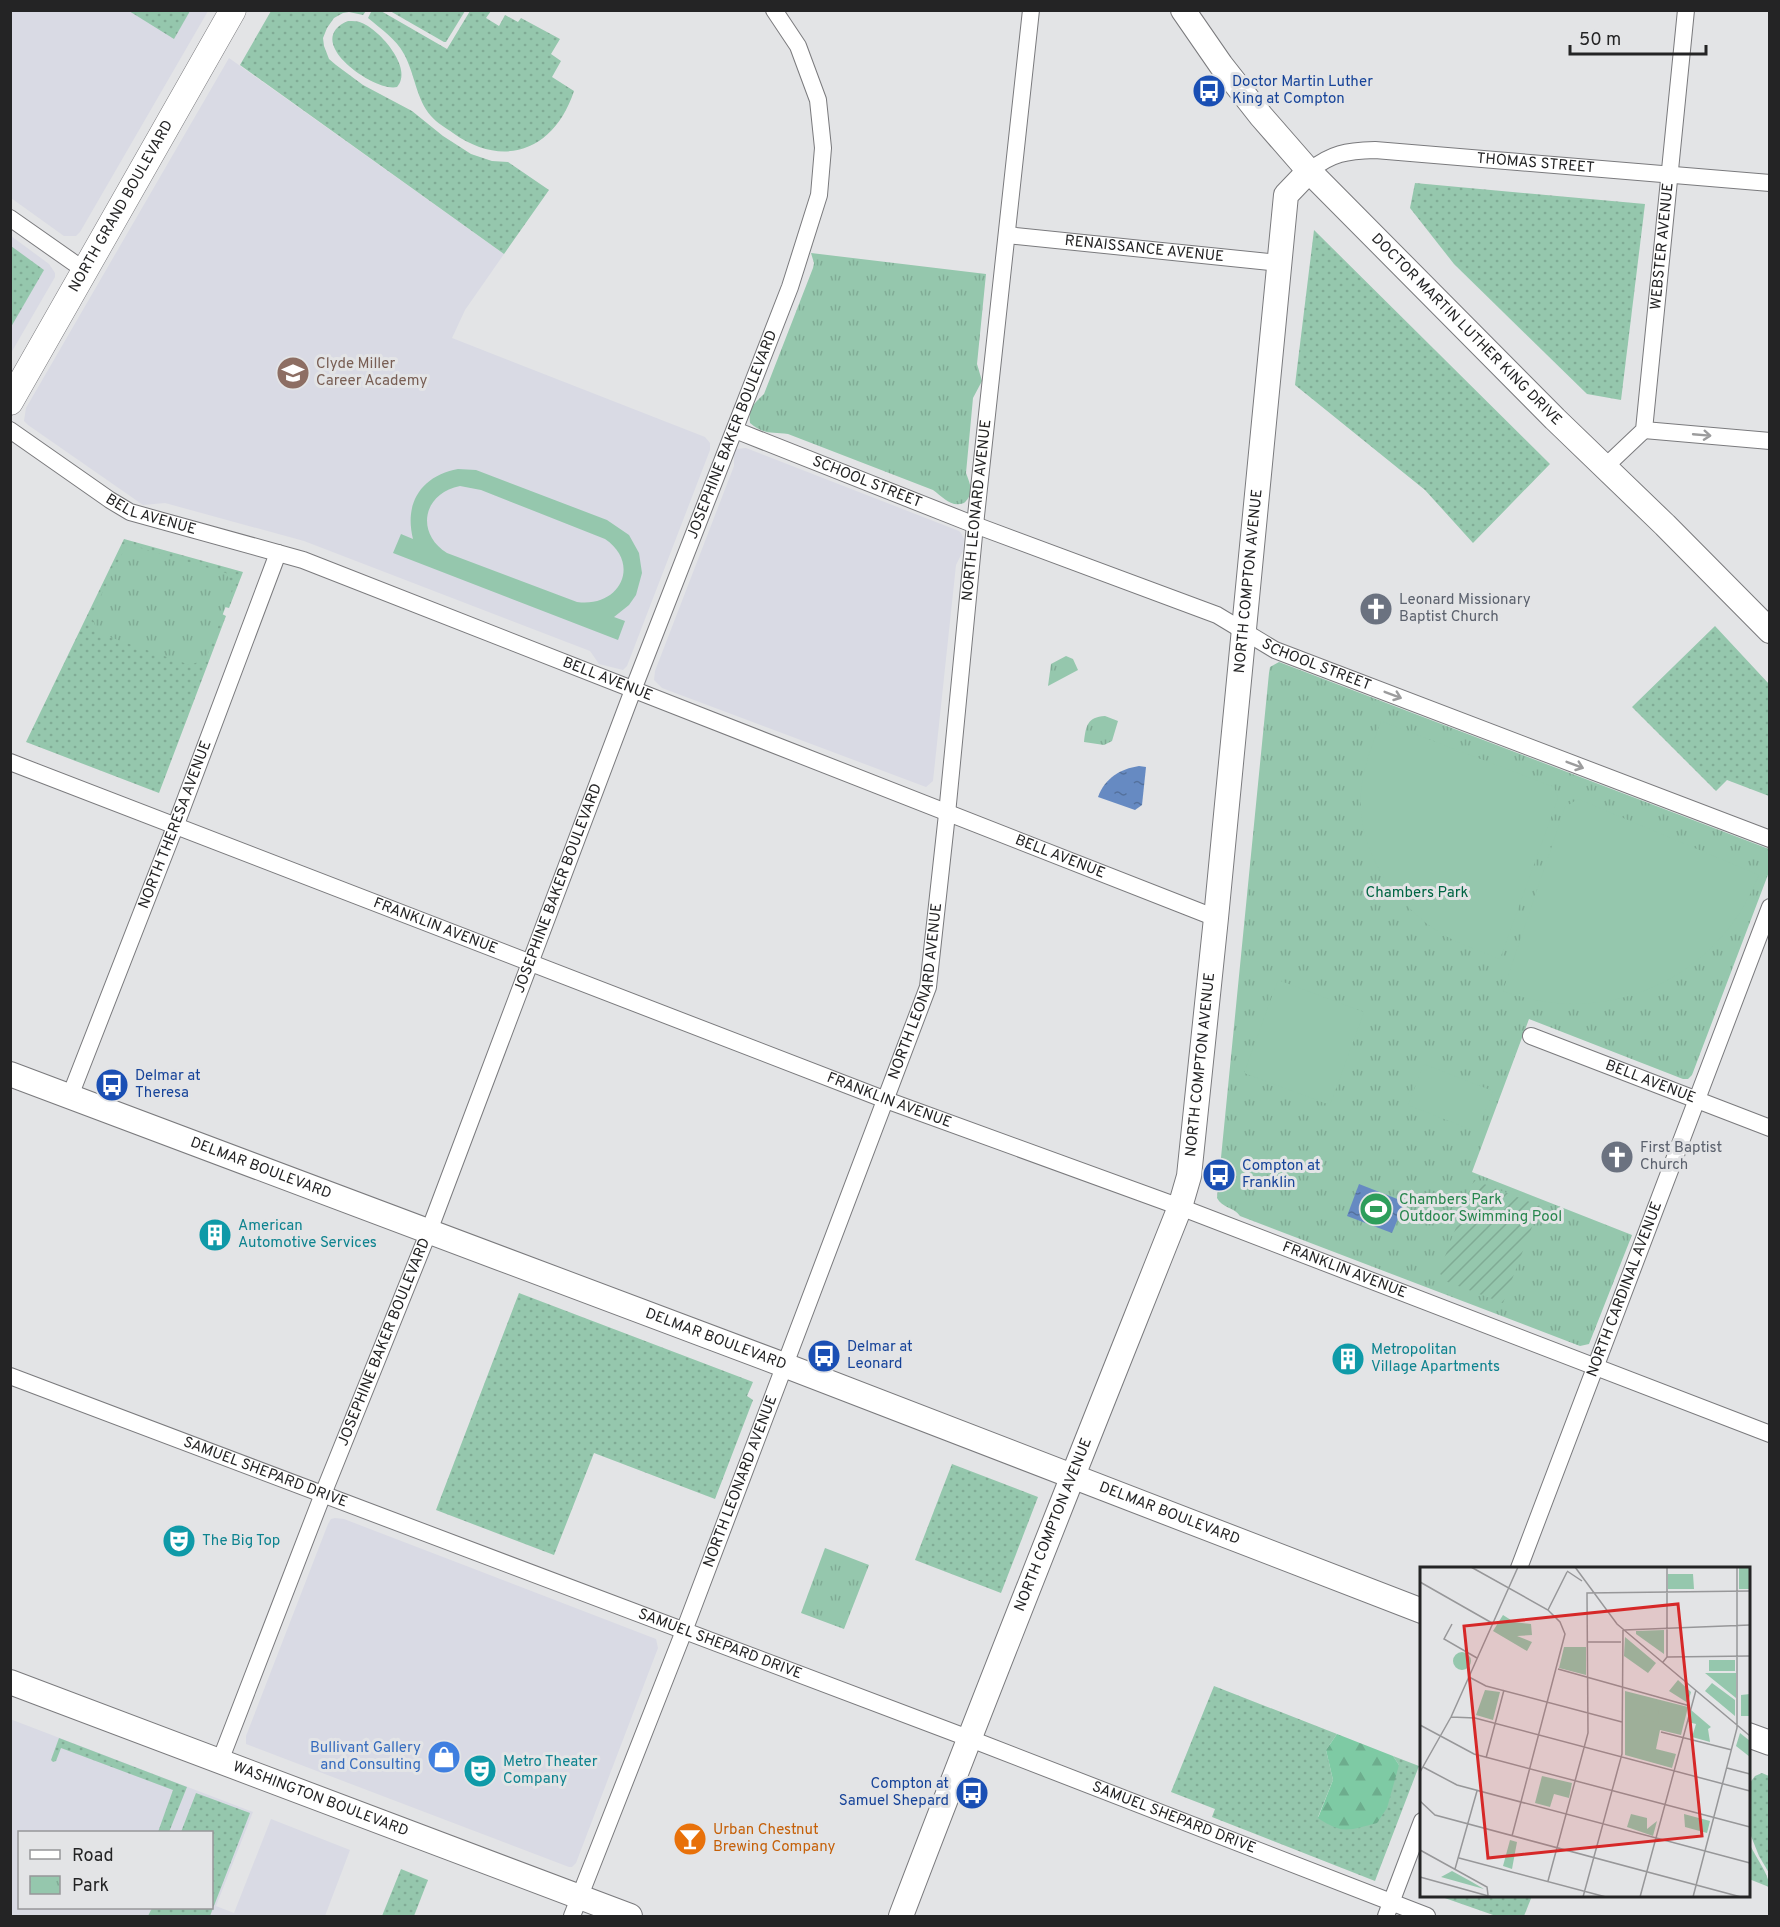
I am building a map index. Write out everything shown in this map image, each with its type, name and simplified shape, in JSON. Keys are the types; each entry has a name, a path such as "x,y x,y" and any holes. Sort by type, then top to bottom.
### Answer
{"main road":[{"name":"NORTH GRAND BOULEVARD","path":"10,402 233,10"},
{"name":"DOCTOR MARTIN LUTHER KING DRIVE","path":"1183,10 1221,65 1261,116 1309,171 1770,631"},
{"name":"NORTH COMPTON AVENUE","path":"901,1917 1019,1608 1074,1478 1180,1207 1192,1160 1286,195 1309,171"},
{"name":"DELMAR BOULEVARD","path":"10,1074 784,1365 1420,1610"},
{"name":"WASHINGTON BOULEVARD","path":"10,1682 220,1761 576,1907 630,1917"},
{"path":"1750,1735 1770,1743"}],"street":[{"name":"JOSEPHINE BAKER BOULEVARD","path":"220,1761 323,1494 429,1231 633,690 790,287 819,195 824,148 818,100 798,46 774,10"},
{"name":"NORTH LEONARD AVENUE","path":"576,1907 684,1631 928,987 1031,10"},
{"name":"WEBSTER AVENUE","path":"1644,430 1686,10"},
{"name":"THOMAS STREET","path":"1309,171 1333,155 1375,150 1770,183"},
{"path":"10,218 84,270"},
{"name":"RENAISSANCE AVENUE","path":"1007,235 1280,263"},
{"name":"BELL AVENUE","path":"10,430 130,512 303,560 1216,918"},
{"name":"SCHOOL STREET","path":"735,430 975,525 1210,612 1275,650 1770,839"},
{"path":"1606,466 1644,430 1770,441"},
{"name":"NORTH THERESA AVENUE","path":"70,1096 175,827 278,553"},
{"name":"FRANKLIN AVENUE","path":"10,762 886,1100 1180,1207 1770,1434"},
{"name":"NORTH CARDINAL AVENUE","path":"1521,1567 1770,908"},
{"name":"BELL AVENUE","path":"1531,1036 1770,1128"},
{"name":"SAMUEL SHEPARD DRIVE","path":"10,1376 968,1738 1389,1910 1427,1917"},
{"path":"1389,1910 1420,1826"}],"shaded area":[{"path":"11,11 208,11 76,236 64,236 11,198"},
{"name":"Clyde Miller Career Academy","path":"229,58 504,254 465,310 452,338 705,437 710,443 710,450 627,666 623,670 599,664 590,651 304,541 165,503 143,505 24,421 26,408"},
{"path":"11,236 49,264 55,277 11,353"},
{"path":"746,448 961,533 964,539 963,551 956,565 933,781 926,787 662,688 654,680 655,671 734,466 734,453 736,449"},
{"path":"331,1519 344,1519 656,1639 658,1648 576,1863 572,1867 246,1744 246,1736 328,1524"},
{"path":"10,1719 253,1812 216,1906 234,1913 271,1819 350,1850 325,1916 11,1916"}],"green space":[{"path":"190,10 174,39 129,11"},
{"path":"372,10 381,11 447,49 470,11 491,11 486,18 499,26 505,15 518,22 521,18 560,39 551,54 561,61 552,77 574,91 565,111 541,140 526,148 509,151 491,150 472,144 431,116 422,102 401,49 388,34 368,18"},
{"path":"271,11 366,11 363,15 349,12 334,18 323,38 329,59 363,85 412,111 443,136 471,154 492,161 508,162 549,190 504,254 240,65"},
{"path":"390,11 465,11 444,42"},
{"path":"348,21 359,22 369,27 393,51 401,70 401,79 397,87 387,87 360,74 337,52 332,41 335,30"},
{"path":"1415,183 1645,204 1621,400 1587,394 1454,264 1410,208"},
{"path":"1314,230 1550,464 1473,543 1425,490 1295,385"},
{"path":"11,246 44,270 11,327"},
{"path":"811,253 986,274 977,364 982,381 973,398 966,473 971,492 964,503 951,503 933,490 788,434 764,431 750,423 751,409 764,394 813,268"},
{"path":"458,469 476,470 607,520 629,535 639,553 642,573 636,595 629,605 614,617 625,621 618,640 393,553 401,534 413,539 411,514 418,493 434,478","holes":["460,486 481,490 605,539 616,549 622,560 624,571 615,591 605,598 592,602 577,602 447,553 430,535 427,525 431,505 448,490"]},
{"path":"124,539 243,572 229,608 225,607 222,614 226,616 159,793 26,742"},
{"path":"127,544 226,573 233,587 206,659 190,665 98,633 91,615"},
{"path":"1715,626 1769,684 1769,796 1727,780 1716,791 1632,707"},
{"path":"1066,656 1073,659 1078,670 1048,686 1051,664"},
{"name":"Chambers Park","path":"1279,662 1769,849 1769,872 1692,1075 1688,1079 1683,1079 1529,1019 1472,1172 1632,1235 1589,1344 1580,1346 1240,1216 1217,1198 1269,673 1270,667"},
{"path":"1105,716 1118,721 1112,741 1104,745 1084,742 1088,723 1094,718"},
{"path":"1381,721 1554,787 1558,798 1500,959 1452,939 1426,923 1397,894 1375,861 1367,843 1361,804 1365,767"},
{"path":"1578,799 1759,875 1744,906 1724,934 1702,956 1677,974 1651,988 1622,998 1593,1003 1533,1000 1503,991 1565,807"},
{"path":"1278,980 1364,1012 1330,1105 1244,1073"},
{"path":"1424,1064 1493,1091 1477,1132 1408,1105"},
{"path":"1474,1180 1540,1206 1503,1303 1445,1281 1439,1272"},
{"path":"519,1293 753,1382 747,1396 753,1400 715,1499 594,1453 554,1555 436,1510"},
{"path":"952,1464 1038,1497 1001,1593 915,1560"},
{"path":"825,1548 869,1565 844,1629 801,1613"},
{"path":"1214,1686 1337,1734 1326,1750 1333,1780 1318,1817 1399,1765 1393,1756 1419,1766 1375,1881 1212,1817 1215,1809 1171,1792"},
{"path":"1337,1734 1393,1756 1399,1765 1387,1808 1377,1823 1360,1828 1341,1829 1318,1818 1333,1780 1326,1750"},
{"path":"59,1738 187,1787 169,1831 158,1831 173,1790 61,1748 56,1761 51,1760"},
{"path":"1762,1773 1769,1776 1769,1873 1750,1834 1750,1783 1755,1776"},
{"path":"196,1793 250,1813 213,1908 213,1831 181,1831"},
{"path":"1750,1844 1767,1876 1769,1887 1750,1879"},
{"path":"401,1869 428,1880 414,1916 382,1916"},
{"path":"1442,1897 1532,1897 1524,1916 1496,1916"},
{"path":"152,1909 213,1909 210,1916 148,1916"}],"water":[{"path":"1146,767 1142,805 1135,810 1098,797 1101,790 1114,776 1126,769"},
{"name":"Chambers Park Outdoor Swimming Pool","path":"1359,1184 1405,1202 1392,1233 1347,1216"}],"place":[{"name":"Doctor Martin Luther King at Compton","path":"1209,91"},
{"name":"Clyde Miller Career Academy","path":"293,373"},
{"name":"Leonard Missionary Baptist Church","path":"1376,609"},
{"name":"Delmar at Theresa","path":"112,1085"},
{"name":"First Baptist Church","path":"1617,1157"},
{"name":"Compton at Franklin","path":"1219,1175"},
{"name":"Chambers Park Outdoor Swimming Pool","path":"1376,1209"},
{"name":"American Automotive Services","path":"215,1235"},
{"name":"Delmar at Leonard","path":"824,1356"},
{"name":"Metropolitan Village Apartments","path":"1348,1359"},
{"name":"The Big Top","path":"179,1541"},
{"name":"Bullivant Gallery and Consulting","path":"444,1757"},
{"name":"Metro Theater Company","path":"480,1771"},
{"name":"Compton at Samuel Shepard","path":"972,1793"},
{"name":"Urban Chestnut Brewing Company","path":"690,1839"}]}
